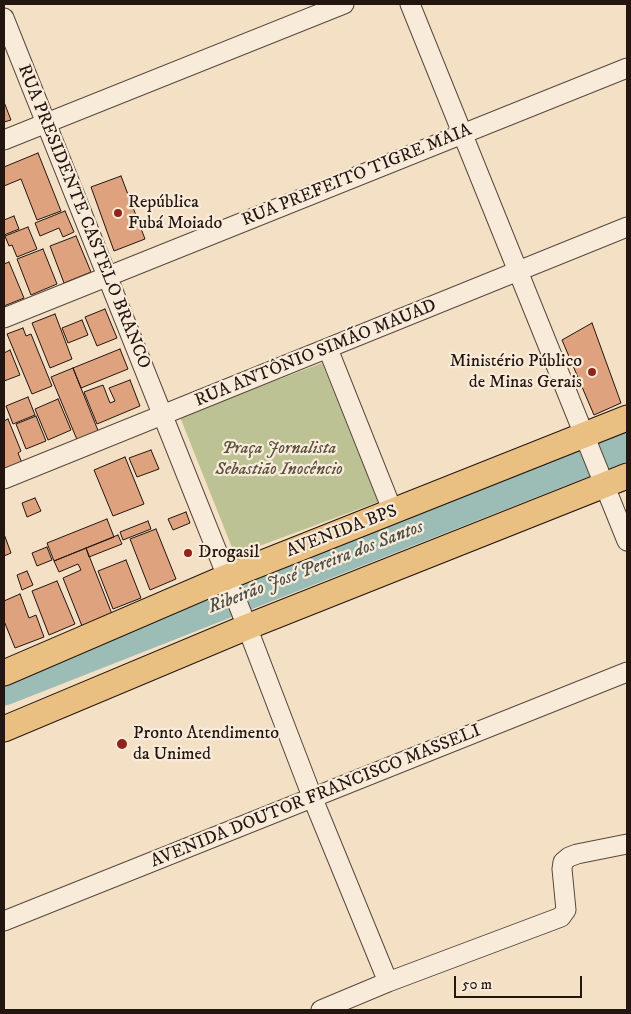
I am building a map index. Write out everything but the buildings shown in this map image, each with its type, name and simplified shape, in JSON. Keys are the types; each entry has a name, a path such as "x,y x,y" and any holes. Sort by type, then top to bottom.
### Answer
{"main road":[{"name":"AVENIDA BPS","path":"4,673 393,512 586,440 627,418"},
{"path":"4,729 245,623 602,481 627,476"}],"street":[{"path":"4,140 344,4"},
{"path":"410,4 627,540"},
{"name":"RUA PRESIDENTE CASTELO BRANCO","path":"4,18 162,416"},
{"name":"RUA PREFEITO TIGRE MAIA","path":"4,318 627,68"},
{"name":"RUA ANTÔNIO SIMÃO MAUAD","path":"4,479 627,227"},
{"path":"328,348 393,512"},
{"path":"162,416 229,581 313,799 388,982"},
{"name":"AVENIDA DOUTOR FRANCISCO MASSELI","path":"4,921 627,672"},
{"path":"321,1010 388,982 561,917 566,910 563,862 577,854 627,844"}],"green space":[{"name":"Praça Jornalista Sebastião Inocêncio","path":"322,363 378,502 235,555 180,417"}],"waterway":[{"name":"Ribeirão José Pereira dos Santos","path":"4,690 627,445"}],"place":[{"name":"República Fubá Moiado","path":"118,213"},
{"name":"Ministério Público de Minas Gerais","path":"592,372"},
{"name":"Drogasil","path":"188,553"},
{"name":"Pronto Atendimento da Unimed","path":"122,744"}]}
